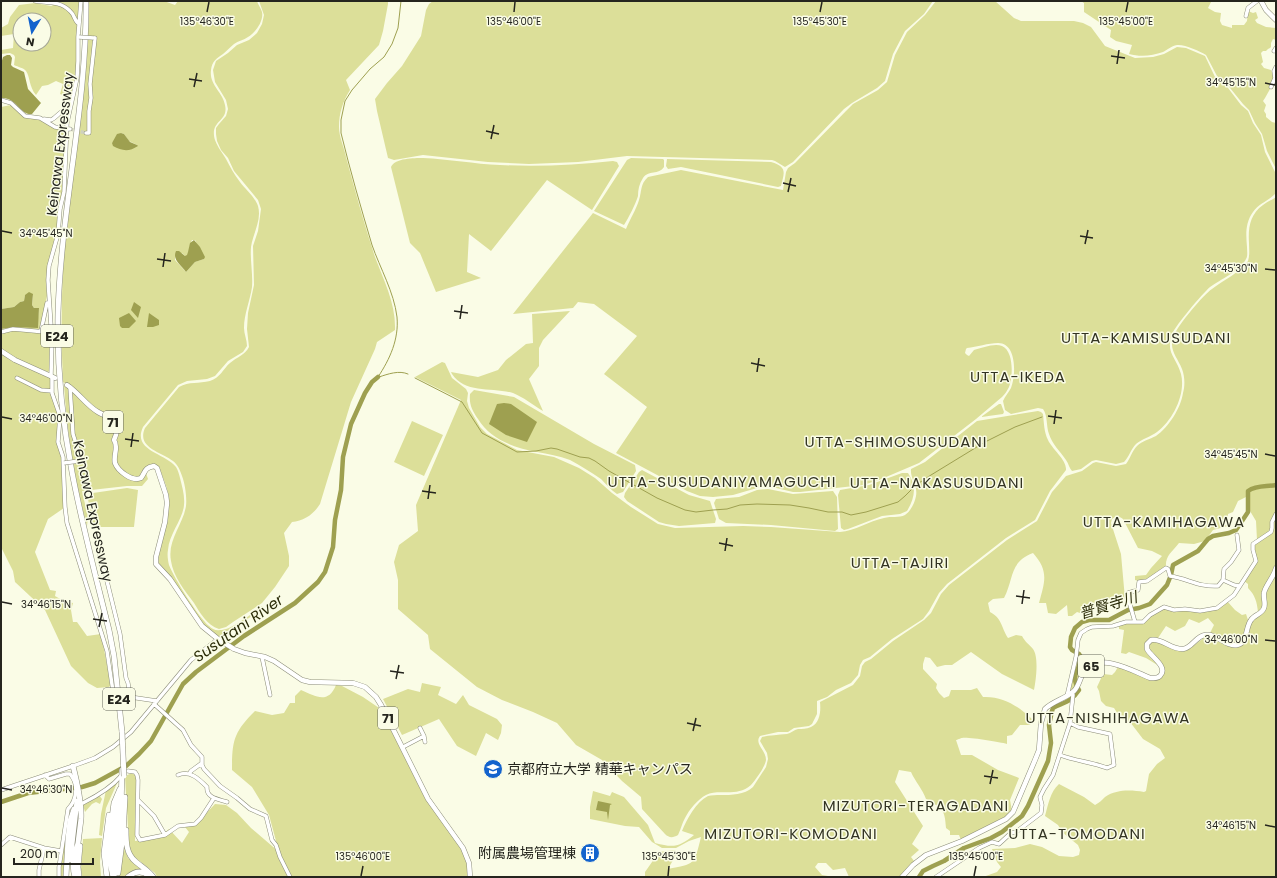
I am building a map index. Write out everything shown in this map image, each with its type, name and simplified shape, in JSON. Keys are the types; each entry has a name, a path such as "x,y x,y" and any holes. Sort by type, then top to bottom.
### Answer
{"highway":[{"name":"Keinawa Expressway","path":"84,1 82,68 59,260 57,328 58,368 67,456 115,667 122,732 123,764 120,790"},
{"path":"66,877 71,858 77,802 77,783 73,766"},
{"name":"Keinawa Expressway","path":"118,877 123,834 125,795 122,775"},
{"path":"113,877 111,868 104,853 111,808 120,790"},
{"path":"111,868 120,790"},
{"path":"113,877 120,790"},
{"path":"125,795 128,850 132,858 150,872 153,877"},
{"path":"107,877 107,860 115,800"},
{"path":"77,802 84,820 78,858 79,877"},
{"path":"71,858 74,877"},
{"path":"128,877 133,873 140,872 150,877"}],"main road":[{"path":"1261,1 1266,10 1276,20"},
{"path":"1,351 15,360 53,377"},
{"name":"71","path":"69,386 96,411 108,417 115,426 117,430 114,440 117,444 115,460 118,468 129,477 136,480 141,478 144,470 154,466 157,468 166,495 167,503 165,522 156,557 156,564 170,579 199,623 218,639 232,648 274,662 302,680 310,682 353,684 365,687 376,697 403,747 428,799 463,848 469,863 470,877"},
{"name":"65","path":"1069,694 1076,688 1086,669 1098,662 1109,663 1150,678 1158,678 1162,673 1161,665 1146,648 1151,640 1157,640 1181,649 1187,648 1201,636 1206,634 1228,644 1235,645 1242,643 1251,620 1264,608 1264,592 1272,579 1276,568"},
{"path":"902,877 912,865 926,855 962,841 1009,816 1013,812 1039,750 1041,723 1044,711 1049,705 1069,694"}],"street":[{"path":"35,1 50,2 60,5 72,12 76,22 79,24"},
{"path":"1,332 13,329 43,332 48,298 49,266 58,234 60,210 64,192 69,110 77,78 79,24 84,1"},
{"path":"1246,16 1248,8 1257,1"},
{"path":"78,37 95,38 90,87 90,126 89,133 86,133"},
{"path":"1271,87 1275,78 1274,71 1276,67"},
{"path":"1,100 11,103 24,116 43,119 51,120 64,109 69,110"},
{"path":"43,119 51,126 68,129"},
{"path":"48,298 52,341 52,391 60,416 58,442 64,463 67,523 107,651 114,698 116,699"},
{"path":"17,378 41,390 52,391"},
{"path":"64,463 80,460 73,434 69,386"},
{"path":"936,877 979,848 992,842 999,844 1011,833 1016,832 1041,813 1042,805 1040,798 1053,775 1070,723 1073,694 1069,694 1081,633 1092,627 1105,627 1126,622 1143,622 1150,615 1164,607 1174,610 1185,609 1200,611 1217,608 1234,595 1256,561 1253,550 1254,544 1271,532 1272,522 1276,514"},
{"path":"1135,622 1127,595 1128,593 1138,590 1139,582 1147,581 1166,568 1170,576 1179,577 1201,585 1218,586 1223,580 1224,569 1239,550 1237,535"},
{"path":"98,547 101,564 106,577 120,634 128,683 128,698 156,703 183,730 191,745 202,757 202,763 207,773 226,791 250,809 266,816 272,840 276,845 290,877"},
{"path":"1223,580 1239,586"},
{"path":"1,790 95,758 118,744 131,732 191,660 218,639"},
{"path":"262,657 270,695"},
{"path":"1060,755 1107,768 1114,765 1110,734 1078,727 1070,723"},
{"path":"420,728 425,742"},
{"path":"403,747 424,736"},
{"path":"190,774 196,766 202,763"},
{"path":"128,771 135,772 138,780 137,835 140,840 165,835 178,826 195,824 201,818 214,798"},
{"path":"178,775 187,773 190,774 207,787 207,791 210,796 227,802"},
{"path":"199,780 202,775 207,773"},
{"path":"45,775 49,778 70,774 73,778 77,802"},
{"path":"58,877 68,810 77,802 110,787 116,783 122,775"},
{"path":"138,800 154,816 165,835"},
{"path":"1,845 10,837 44,848 61,851"},
{"path":"39,877 44,848"}],"green space":[{"path":"64,1 80,1 76,78 71,98 60,94 63,84 56,81 42,86 36,95 32,89 26,71 14,65 14,55 10,53 1,54 1,50 12,48 12,52 52,52 52,12 14,12 19,5 35,3 51,6"},
{"path":"89,1 164,1 175,5 178,1 257,1 262,12 262,19 256,30 251,35 234,44 217,58 212,64 211,70 212,80 222,96 225,105 224,115 215,128 215,140 242,185 255,199 259,211 251,247 252,287 244,323 247,346 243,352 228,361 215,376 207,379 187,381 178,385 143,427 141,435 142,441 146,447 171,462 176,467 179,474 184,495 184,505 169,544 168,558 172,571 193,607 211,628 214,630 219,630 225,629 242,621 262,606 263,607 263,609 219,637 203,625 157,561 166,528 169,502 167,488 160,470 155,466 145,467 142,476 132,478 122,470 115,459 116,425 73,388 63,382 62,287 64,255 83,96","holes":["121,133 124,134 129,141 137,145 112,143","192,240 195,240 204,259 195,262 186,272 175,260 175,257 182,253 187,256"]},
{"path":"259,1 388,1 379,45 346,80 350,90 342,107 339,131 367,232 394,311 395,330 377,342 351,402 320,504 315,511 308,516 301,520 292,522 284,533 289,556 289,566 262,603 226,627 219,629 207,622 201,615 180,583 172,567 170,553 171,546 186,506 186,491 178,466 173,461 147,445 143,435 145,428 179,387 187,384 213,380 249,347 247,329 248,313 254,285 253,246 258,231 261,209 258,200 234,171 217,141 216,128 226,116 228,109 226,100 215,82 213,70 216,61 237,45 249,40 257,33 262,24 264,15"},
{"path":"433,1 933,1 924,14 905,31 893,54 885,81 877,88 844,109 793,162 785,167 772,160 627,156 578,162 529,164 488,162 423,155 394,160 388,158 375,99 402,66 421,36 426,10 429,4"},
{"path":"936,1 995,1 1014,18 1021,21 1074,21 1083,23 1091,27 1105,46 1135,58 1153,57 1164,54 1177,47 1186,48 1205,56 1215,77 1225,84 1241,105 1248,111 1253,123 1261,135 1265,152 1276,174 1276,193 1258,206 1250,216 1246,238 1246,259 1235,271 1206,291 1172,334 1170,341 1171,351 1179,368 1182,382 1180,398 1173,414 1157,432 1136,444 1124,462 1116,464 1096,460 1092,461 1081,469 1072,471 1067,461 1050,438 1046,415 1043,409 1038,408 1011,414 1005,410 1003,401 1013,382 1014,361 1009,348 1004,344 994,343 967,348 965,353 969,356 974,350 992,345 999,345 1006,349 1011,359 1012,371 1009,387 1003,396 919,463 863,485 800,492 793,492 768,486 733,495 713,497 700,496 687,491 616,453 647,407 604,374 637,336 594,304 578,302 573,308 513,314 593,213 626,229 638,204 642,185 648,177 681,170 783,190 788,168 795,163 853,104 878,90 887,82 895,55 907,32 925,15"},
{"path":"1081,1 1217,1 1211,2 1208,8 1215,12 1221,13 1220,21 1222,25 1232,28 1232,25 1244,25 1247,21 1248,11 1253,13 1256,12 1258,18 1255,20 1257,23 1266,27 1276,28 1276,40 1273,39 1271,47 1261,53 1263,62 1261,64 1264,68 1271,70 1275,80 1263,101 1266,105 1264,111 1266,117 1272,122 1276,123 1276,169 1267,151 1262,134 1249,110 1226,83 1217,76 1206,55 1192,48 1180,45 1171,47 1163,52 1150,55 1137,56 1129,54 1132,45 1116,41 1110,37 1111,30 1084,12 1084,3"},
{"path":"12,14 12,34 1,36 1,28 8,24"},
{"path":"11,105 24,117 43,120 51,127 65,131 64,179 57,234 46,280 47,296 40,330 1,331 1,329 15,327 38,327 39,309 34,308 32,305 33,295 25,295 24,301 20,302 14,307 1,309 1,107"},
{"path":"423,158 514,166 585,164 613,161 617,162 619,166 592,210 547,180 491,251 469,234 467,272 481,278 436,292 420,253 410,243 391,167 393,164 401,160"},
{"path":"631,158 663,159 664,167 659,171 648,174 643,178 636,203 624,225 594,211 627,160"},
{"path":"667,159 771,162 780,166 784,171 784,174 781,186 778,187 681,167 668,169 666,166"},
{"path":"1276,197 1276,512 1271,530 1257,540 1256,521 1250,511 1248,496 1238,501 1233,512 1228,514 1228,526 1213,530 1205,541 1194,544 1179,543 1168,557 1166,567 1142,582 1135,580 1135,576 1146,575 1162,556 1152,551 1138,548 1123,519 1115,517 1112,519 1111,523 1121,554 1125,599 1110,599 1098,602 1096,609 1083,614 1077,612 1072,616 1068,616 1067,605 1056,614 1048,613 1046,603 1039,603 1044,582 1044,571 1042,565 1033,553 1025,557 1016,566 1004,598 993,599 988,603 990,612 997,617 1008,638 1016,635 1022,636 1033,649 1036,657 1034,690 1002,674 971,652 952,665 937,667 930,658 925,657 923,669 937,684 936,688 944,698 949,696 951,690 971,690 977,688 983,697 1004,700 1016,706 1032,719 1030,725 1020,725 1012,735 1007,736 1007,744 971,738 956,740 961,755 972,755 998,770 1019,778 1010,800 1012,811 1005,817 961,840 959,835 950,835 950,831 946,828 945,817 942,810 926,799 911,772 899,770 895,782 923,826 912,844 919,850 911,857 914,861 900,877 849,877 845,868 833,870 826,863 818,863 815,867 822,875 834,877 645,877 645,872 659,852 675,850 677,853 668,869 684,866 692,862 697,853 701,837 676,848 662,848 652,842 639,827 625,826 590,819 590,807 593,791 610,796 612,792 624,797 648,825 655,843 672,846 684,842 694,835 682,831 692,811 700,802 711,795 733,795 742,793 753,787 766,767 768,759 767,753 760,741 762,737 787,734 797,729 807,728 814,725 818,720 820,702 853,685 860,676 862,666 865,662 924,620 931,613 941,594 949,585 1007,540 1037,521 1052,492 1066,476 1082,471 1096,462 1116,466 1126,464 1137,446 1156,436 1165,428 1180,405 1184,390 1184,375 1172,348 1175,333 1203,297 1241,269 1248,261 1249,232 1253,217 1259,209"},
{"path":"570,311 543,340 539,348 539,366 529,379 543,411 513,393 480,389 464,385 452,374 451,372 478,377 498,370 506,360 526,344 533,343 532,314"},
{"path":"10,330 50,334 48,372 16,359 1,350 1,332"},
{"path":"1,352 51,377 59,416 58,434 62,457 64,508 48,519 35,552 50,590 56,591 55,596 62,600 73,603 71,610 73,622 77,622 87,636 101,634 111,685 109,687 97,688 88,683 71,666 45,610 15,582 13,571 1,547"},
{"path":"442,362 445,363 452,378 466,389 468,393 467,401 469,408 480,427 487,434 517,450 554,457 579,468 595,478 631,507 658,524 675,528 743,526 840,532 851,530 878,519 903,516 911,509 916,496 916,489 911,469 925,462 977,421 1038,411 1043,414 1045,431 1048,440 1062,458 1066,466 1066,470 1050,491 1035,520 1006,538 947,584 939,593 923,619 892,639 870,657 863,660 860,665 858,675 851,683 817,701 817,714 812,724 809,726 794,728 788,732 778,732 760,736 758,742 766,760 758,776 751,785 739,791 716,792 706,795 697,802 689,812 678,835 670,837 665,834 642,809 641,797 622,781 602,760 576,745 557,723 502,700 477,687 430,649 428,635 398,609 398,580 394,562 399,545 418,531 416,505 461,400 415,377"},
{"path":"64,385 99,411 114,426 116,439 114,463 136,481 145,470 148,479 142,486 127,486 82,491 88,517 87,526 78,491 72,456"},
{"path":"474,390 514,397 594,444 635,465 636,471 623,492 617,494 601,479 570,460 520,448 503,442 483,426 474,413 471,407 470,394"},
{"path":"1001,404 1004,412 1003,414 981,417"},
{"path":"412,421 443,435 424,476 394,462"},
{"path":"642,470 689,495 710,501 716,519 715,523 679,526 666,524 659,522 627,501 624,497 625,493 639,472"},
{"path":"902,473 908,473 914,487 912,501 907,511 900,514 882,516 848,529 844,530 841,528 838,495 840,490 869,485"},
{"path":"127,488 138,490 134,527 93,527 88,499 93,493"},
{"path":"768,489 793,494 833,491 837,497 838,529 835,531 771,525 726,523 719,519 714,503 716,499 739,497 757,490"},
{"path":"1276,516 1276,562 1262,607 1258,612 1254,596 1248,588 1248,584 1244,581 1257,561 1254,545 1271,533"},
{"path":"1276,575 1276,877 983,877 997,872 1001,867 997,862 992,849 1015,848 1030,844 1042,847 1059,856 1073,857 1079,855 1080,850 1078,845 1062,832 1058,825 1045,816 1051,795 1059,784 1084,797 1095,805 1110,794 1124,791 1146,791 1149,774 1157,764 1165,758 1160,749 1143,739 1130,722 1121,719 1114,708 1106,706 1101,701 1097,687 1103,674 1112,675 1118,667 1150,680 1164,673 1163,665 1148,646 1151,642 1155,641 1179,651 1188,650 1205,637 1211,638 1228,646 1240,647 1246,640 1252,621 1267,604 1266,592"},
{"path":"1227,601 1242,615 1246,614 1248,620 1242,640 1238,642 1230,643 1210,633 1214,625 1208,618 1199,623 1189,619 1185,626 1175,631 1166,626 1158,638 1150,638 1145,643 1144,647 1147,654 1159,666 1146,658 1129,652 1126,654 1121,653 1124,630 1119,629 1119,625 1126,623 1140,623 1164,608 1209,610"},
{"path":"1076,661 1091,663 1075,687 1069,692"},
{"path":"422,683 441,687 438,695 456,704 463,695 469,705 497,719 502,725 498,740 486,733 476,756 457,746 439,719 402,735 383,699 408,689 420,692"},
{"path":"336,685 342,686 363,697 382,710 400,737 415,775 462,849 467,862 468,877 157,877 155,873 132,855 129,845 125,776 132,773 136,776 135,841 158,838 169,829 182,843 189,832 185,827 195,825 215,804 226,805 237,813 251,828 279,852 269,815 252,787 232,770 234,744 238,731 255,711 272,715 284,713 290,703 295,703 295,696 301,690 316,696 325,697 333,691"},
{"path":"118,781 106,808 102,836 99,835 101,814 106,790"},
{"path":"99,795 102,799 100,804 96,802 92,804 85,812 83,805"},
{"path":"66,833 64,877 60,877 59,867"},
{"path":"102,838 100,862 101,877 82,877 81,869 83,839"},
{"path":"124,848 128,858 143,870 135,870 124,877 119,877"}],"shaded area":[{"path":"10,55 12,58 11,65 13,67 24,72 28,89 41,103 32,114 24,112 11,100 1,98 1,64 3,57"},
{"path":"117,134 124,134 130,142 138,146 126,150 113,146 112,143"},
{"path":"194,240 200,247 205,257 204,259 195,262 186,272 176,260 175,254 176,251 179,251 185,256 187,255 190,243"},
{"path":"29,292 33,294 32,305 34,308 39,308 38,328 15,327 1,329 1,309 14,307 20,302 24,301 25,295"},
{"path":"134,302 141,307 138,318 131,310"},
{"path":"129,313 136,321 129,328 122,328 120,326 119,318"},
{"path":"149,313 159,320 159,325 147,327"},
{"path":"497,404 511,404 537,422 527,442 506,435 489,424"},
{"path":"598,801 612,804 610,805 608,820 607,812 596,810"}],"waterway":[{"path":"378,377 393,348 397,333 397,317 393,298 372,245 348,161 341,133 341,120 345,101 352,90 370,69 384,57 392,44 398,28 401,1"},
{"path":"379,377 397,372 408,374"},
{"name":"Susutani River","path":"1,802 28,793 82,787 95,783 126,766 151,741 183,684 196,672 244,636 295,603 318,582 325,572 333,547 335,520 341,490 343,457 351,424 365,393 372,382 378,377"},
{"path":"415,378 462,402 482,433 517,452 536,451 551,448 580,457 589,458 657,498 685,510 696,512 727,509 740,505 757,504 790,505 828,512 842,512 851,515 866,512 898,502 916,485 985,442 1015,427 1042,417"},
{"name":"普賢寺川","path":"919,877 923,871 944,861 964,848 991,838 1002,832 1022,816 1048,761 1051,743 1049,725 1053,708 1070,699 1079,690 1076,684 1075,676 1081,657 1070,647 1071,637 1075,628 1082,622 1089,620 1109,620 1128,610 1150,604 1167,585 1173,565 1198,551 1208,539 1213,536 1236,530 1248,512 1248,491 1258,487 1276,485"}],"tunnel":[{"path":"70,129 86,133"}],"place":[{"name":"京都府立大学 精華キャンパス","path":"493,769"},
{"name":"附属農場管理棟","path":"590,853"}],"district":[{"name":"UTTA-KAMISUSUDANI","path":"1146,337"},
{"name":"UTTA-IKEDA","path":"1018,376"},
{"name":"UTTA-SHIMOSUSUDANI","path":"896,441"},
{"name":"UTTA-SUSUDANIYAMAGUCHI","path":"722,481"},
{"name":"UTTA-NAKASUSUDANI","path":"937,482"},
{"name":"UTTA-KAMIHAGAWA","path":"1164,521"},
{"name":"UTTA-TAJIRI","path":"900,562"},
{"name":"UTTA-NISHIHAGAWA","path":"1108,717"},
{"name":"MIZUTORI-TERAGADANI","path":"916,805"},
{"name":"MIZUTORI-KOMODANI","path":"791,833"},
{"name":"UTTA-TOMODANI","path":"1077,833"}]}
